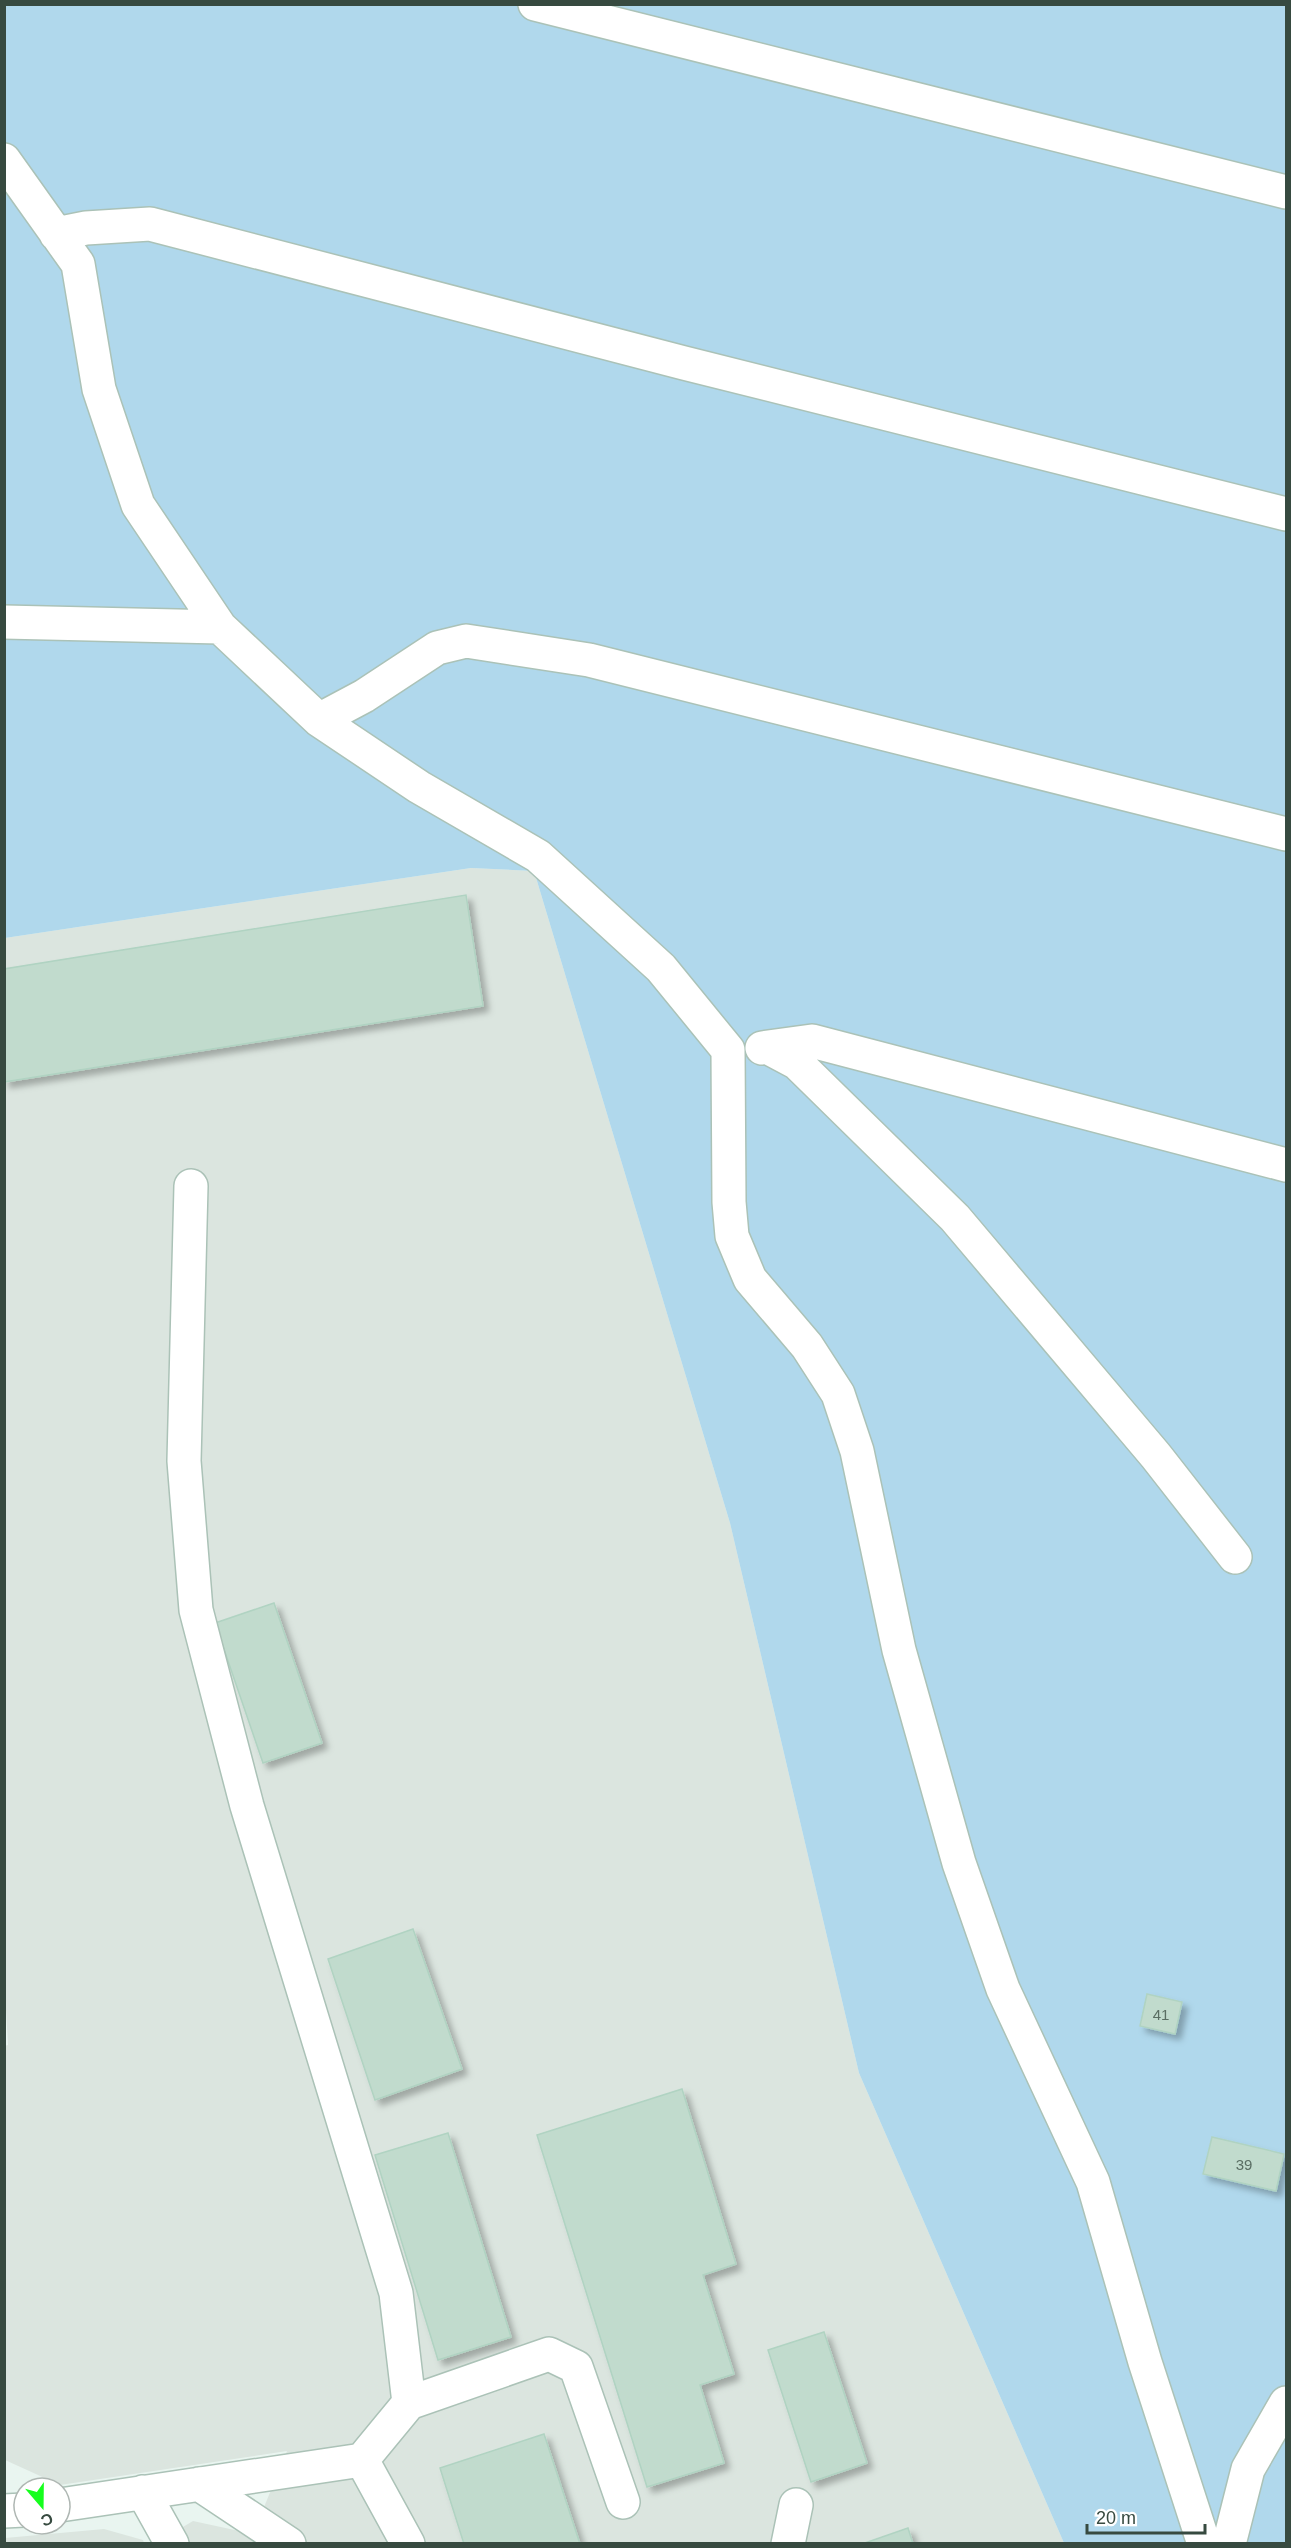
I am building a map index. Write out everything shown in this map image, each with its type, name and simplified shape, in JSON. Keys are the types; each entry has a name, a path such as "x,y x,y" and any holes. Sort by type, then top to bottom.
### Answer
{"street":[{"path":"535,4 1287,192"},
{"path":"4,160 78,264 99,389 138,505 220,627 319,720 419,788 538,856 662,968 728,1050 729,1202 732,1236 750,1279 807,1346 838,1394 857,1451 899,1650 959,1863 1003,1989 1093,2182 1145,2362 1204,2544"},
{"path":"56,234 86,228 150,224 684,363 1287,514"},
{"path":"4,622 220,627"},
{"path":"319,720 364,696 437,648 466,641 589,660 1287,834"},
{"path":"728,1050 769,1048 812,1041 1287,1165"},
{"path":"769,1048 797,1063 955,1218 1156,1456 1235,1557"},
{"path":"190,1186 184,1461 196,1610 247,1806 396,2293 409,2403"},
{"path":"72,2503 362,2460 409,2403 549,2354 576,2367 623,2502"},
{"path":"1229,2544 1248,2469 1287,2403"},
{"path":"362,2460 408,2544"},
{"path":"199,2484 289,2544"},
{"path":"143,2492 172,2544"},
{"path":"788,2544 796,2505"}],"shaded area":[{"path":"5,5 1286,5 1286,2543 1064,2543 859,2073 730,1523 534,871 471,868 5,938"},
{"path":"471,868 534,871 730,1523 859,2073 1064,2543 156,2543 193,2521 253,2534 287,2451 72,2483 72,2476 40,2476 5,2460 4,2046 8,2045 4,1975 5,938"},
{"path":"104,2529 143,2540 144,2543 5,2543 5,2538 72,2536 72,2532"}],"building":[{"path":"466,895 483,1006 4,1082 4,969"},
{"path":"274,1603 322,1743 263,1763 215,1623"},
{"path":"413,1929 462,2069 375,2100 328,1959"},
{"path":"1147,1994 1182,2002 1175,2034 1140,2026"},
{"path":"682,2089 736,2264 703,2275 734,2374 700,2385 724,2463 647,2487 537,2135"},
{"path":"448,2133 511,2337 438,2360 375,2155"},
{"path":"1212,2137 1284,2154 1276,2191 1203,2174"},
{"path":"824,2332 867,2463 811,2482 768,2350"},
{"path":"544,2434 580,2544 464,2544 440,2468"},
{"path":"908,2528 913,2544 862,2544"}]}
